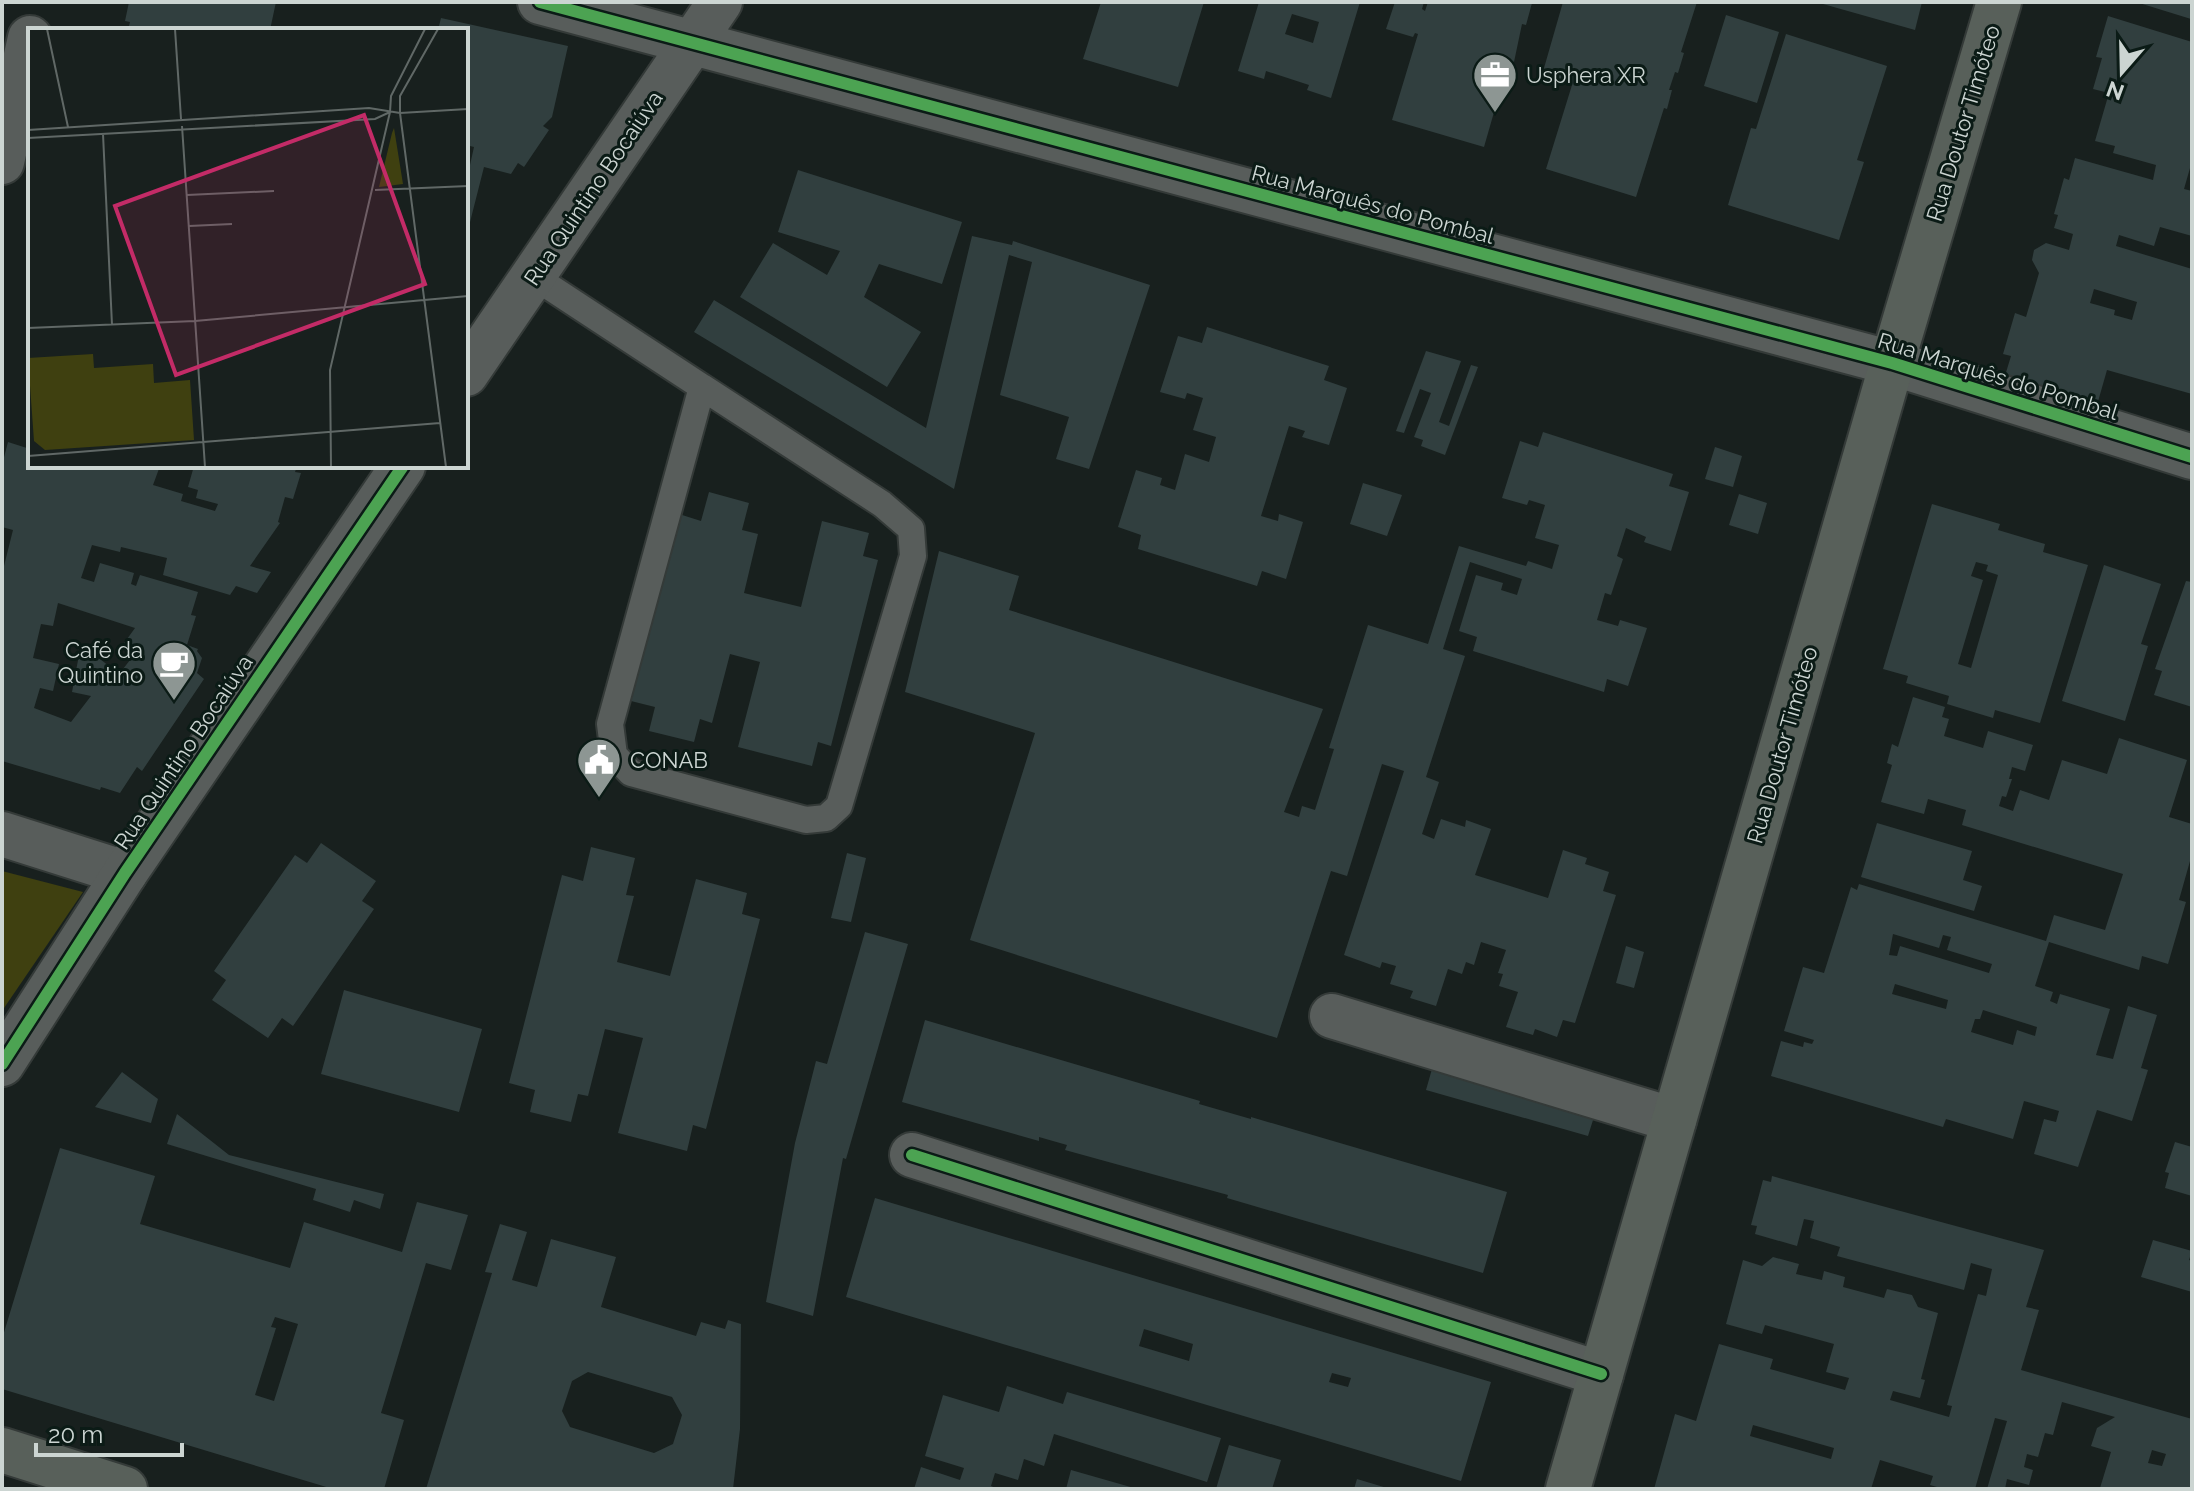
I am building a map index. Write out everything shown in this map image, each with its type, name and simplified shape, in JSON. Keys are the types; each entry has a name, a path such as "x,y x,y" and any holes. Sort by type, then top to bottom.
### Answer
{"main road":[{"name":"Rua Doutor Timóteo","path":"1568,1489 1999,2"},
{"path":"2,1450 125,1489"}],"street":[{"path":"32,28 38,2"},
{"name":"Rua Marquês do Pombal","path":"540,2 1892,363 2192,457"},
{"name":"Rua Quintino Bocaiúva","path":"468,371 720,2"},
{"path":"2,162 28,47"},
{"name":"Rua Quintino Bocaiúva","path":"2,1064 125,873 402,468"},
{"path":"2,834 125,873"},
{"path":"1332,1016 1674,1120"},
{"path":"912,1155 1601,1374"}],"lane":[{"path":"533,276 882,504 911,529 913,556 839,806 826,818 806,820 631,773 614,755 610,724 702,387"}],"shaded area":[{"path":"2,871 83,892 2,1011"}],"building":[{"path":"129,2 276,2 270,28 128,28 130,22 125,21"},
{"path":"1101,2 1204,2 1178,87 1083,59"},
{"path":"1259,2 1360,2 1331,98 1307,90 1309,85 1266,71 1264,79 1238,71","holes":["1292,14 1319,22 1313,43 1285,34"]},
{"path":"1395,2 1424,2 1422,9 1425,11 1428,2 1532,3 1526,25 1522,24 1514,62 1509,60 1484,147 1392,120 1418,34 1415,33 1413,37 1386,29"},
{"path":"1563,2 1697,2 1681,52 1684,53 1678,73 1675,72 1669,90 1672,90 1667,109 1664,108 1636,197 1546,169 1572,85 1542,75"},
{"path":"1816,2 1922,2 1915,30"},
{"path":"2136,2 2192,2 2191,19"},
{"path":"1726,15 1779,32 1757,103 1704,86"},
{"path":"2108,16 2192,42 2192,168 2184,189 2192,191 2192,236 2160,227 2154,246 2119,235 2116,246 2192,269 2192,394 2107,370 2097,405 2004,379 2011,356 2003,354 2015,313 2026,317 2039,273 2032,260 2034,250 2046,243 2069,250 2073,234 2054,228 2058,215 2054,214 2064,178 2069,180 2075,158 2153,180 2156,165 2113,153 2115,146 2095,141 2109,93 2093,89 2102,58 2096,57","holes":["2094,289 2137,302 2132,320 2114,315 2115,310 2090,303"]},
{"path":"441,18 568,46 552,117 543,126 549,130 524,167 518,163 511,174 484,167 468,230 468,164 474,147 468,146 468,28 438,28"},
{"path":"1786,34 1887,66 1857,160 1864,162 1839,240 1728,205 1751,128 1756,129"},
{"path":"798,170 962,222 942,284 879,264 864,297 921,332 887,387 740,297 773,243 827,275 840,251 778,232"},
{"path":"972,236 1012,245 1013,241 1150,285 1089,469 1056,459 1069,417 1000,395 1032,262 1009,255 954,489 694,332 714,300 926,428"},
{"path":"1207,327 1329,366 1324,380 1347,388 1329,445 1302,437 1305,431 1289,426 1261,516 1278,521 1279,514 1303,522 1286,579 1262,571 1257,586 1138,549 1141,535 1118,527 1136,470 1162,478 1160,485 1175,490 1185,454 1209,462 1216,437 1193,430 1203,398 1187,393 1185,399 1160,392 1178,336 1202,343"},
{"path":"1426,351 1461,361 1439,422 1449,426 1471,365 1478,367 1445,455 1421,446 1423,440 1414,437 1431,393 1420,389 1404,433 1396,431"},
{"path":"1543,432 1673,474 1669,486 1689,492 1671,551 1644,542 1646,537 1626,528 1617,556 1623,559 1611,595 1605,593 1597,620 1618,626 1620,620 1647,628 1628,686 1607,679 1604,692 1473,651 1477,637 1459,631 1476,575 1503,583 1501,590 1517,595 1522,579 1470,562 1443,649 1465,656 1426,777 1439,782 1422,834 1434,839 1441,819 1465,827 1466,820 1491,829 1475,875 1548,898 1563,850 1587,858 1585,864 1609,872 1603,891 1616,895 1575,1023 1563,1020 1557,1037 1535,1029 1533,1035 1506,1027 1518,992 1499,986 1503,974 1498,973 1506,950 1481,942 1474,965 1466,962 1462,974 1448,969 1436,1006 1410,998 1413,991 1390,984 1396,966 1382,962 1380,968 1344,955 1404,771 1382,764 1347,876 1331,871 1277,1038 970,940 1035,733 905,692 939,551 1019,576 1009,610 1323,709 1284,812 1299,817 1302,806 1315,810 1334,749 1329,748 1368,625 1428,644 1459,546 1526,566 1528,561 1552,569 1559,545 1535,538 1545,505 1529,500 1527,505 1502,498 1520,441 1538,447"},
{"path":"8,442 28,448 28,468 159,468 153,485 183,494 181,501 215,511 218,504 196,498 198,490 188,487 193,468 296,468 295,472 301,473 293,499 285,497 280,523 250,566 271,572 257,593 236,586 230,595 163,575 167,558 121,547 120,552 92,545 81,578 94,582 100,563 134,573 131,584 136,586 140,575 198,592 191,615 196,616 187,645 198,649 202,658 197,673 204,679 142,771 137,767 120,793 2,761 2,574 13,530 2,527 2,465","holes":["58,603 135,628 122,646 134,655 119,674 100,659 79,655 72,692 91,696 71,722 34,708 40,688 53,691 59,664 33,658 41,624 53,626"]},
{"path":"1715,447 1742,456 1733,487 1705,479"},
{"path":"1363,483 1402,495 1387,536 1350,524"},
{"path":"709,492 749,503 742,530 758,534 744,593 801,607 822,521 869,533 863,556 878,560 831,746 818,742 812,766 738,747 760,662 730,654 712,723 700,719 694,742 649,731 655,707 631,701 679,514 701,521"},
{"path":"1739,494 1767,503 1758,534 1729,525"},
{"path":"1932,504 2000,524 1998,530 2045,544 2043,552 2088,565 2040,723 1995,710 1993,718 1947,704 1949,696 1906,683 1908,676 1883,669","holes":["1976,562 1988,565 1986,571 1998,575 1971,668 1958,664 1983,580 1971,576"]},
{"path":"2104,565 2161,584 2141,644 2148,646 2125,721 2062,701"},
{"path":"2186,581 2192,582 2192,707 2154,695 2162,671 2155,669"},
{"path":"1913,697 1945,707 1942,717 1949,719 1944,736 1983,748 1988,731 2033,745 2025,771 2012,767 2006,797 2002,796 1999,806 2013,811 2020,790 2049,800 2062,760 2107,774 2119,738 2187,760 2169,817 2192,824 2192,854 2179,900 2186,902 2168,964 2142,956 2139,970 2049,942 2035,986 2053,992 2050,1001 2057,1004 2060,994 2110,1009 2096,1055 2113,1059 2128,1006 2157,1015 2141,1068 2148,1070 2132,1121 2097,1110 2078,1167 2034,1154 2044,1119 2056,1122 2059,1111 2024,1101 2013,1139 1946,1119 1943,1127 1771,1076 1781,1041 1803,1047 1804,1042 1812,1044 1814,1040 1784,1031 1803,967 1824,973 1851,887 1857,890 1859,884 2046,941 2054,915 2105,930 2123,874 1962,825 1966,810 1928,799 1924,814 1881,802 1892,765 1887,763 1892,744 1898,747","holes":["1893,934 1939,948 1943,935 1951,937 1947,950 1992,964 1989,973 1900,946 1897,956 1889,955","1895,984 1948,1000 1946,1009 1892,994","1983,1010 2037,1027 2035,1036 2017,1030 2013,1045 1971,1032 1975,1019 1980,1019"]},
{"path":"1877,823 1972,851 1963,880 1982,886 1974,911 1861,877"},
{"path":"321,843 376,881 362,901 374,909 293,1026 282,1018 268,1038 212,1000 226,980 214,971 295,855 307,863"},
{"path":"591,847 635,858 626,895 634,896 617,962 670,976 696,879 747,893 742,914 760,919 706,1129 693,1125 687,1151 618,1133 643,1038 605,1029 588,1096 578,1094 571,1122 530,1112 535,1090 509,1083 562,875 583,881"},
{"path":"847,853 866,858 851,922 831,918"},
{"path":"865,932 908,944 846,1159 843,1158 813,1316 766,1302 795,1143 816,1061 827,1064"},
{"path":"1626,946 1644,952 1634,988 1616,983"},
{"path":"344,990 482,1029 459,1112 321,1074"},
{"path":"925,1020 1200,1101 1199,1104 1507,1192 1483,1273 1227,1198 1228,1195 1065,1150 1067,1145 1039,1137 1039,1141 902,1102"},
{"path":"1436,1055 1599,1101 1588,1136 1426,1090"},
{"path":"122,1072 158,1099 151,1123 95,1107"},
{"path":"177,1114 229,1155 384,1194 380,1209 354,1200 350,1212 313,1200 316,1189 167,1144"},
{"path":"2175,1142 2192,1147 2192,1196 2165,1188 2169,1173 2165,1172"},
{"path":"60,1148 155,1176 140,1224 290,1268 304,1222 402,1252 417,1202 468,1215 451,1270 426,1263 381,1413 404,1420 384,1489 333,1489 2,1389 2,1339","holes":["275,1317 298,1324 274,1401 255,1395 276,1328 271,1327"]},
{"path":"1772,1176 2044,1250 2026,1307 2039,1310 2021,1370 2192,1419 2192,1489 2100,1488 2111,1452 2091,1446 2097,1428 2115,1417 2062,1402 2053,1435 2045,1433 2038,1457 2027,1454 2024,1467 2033,1470 2029,1485 2007,1479 2005,1489 1987,1489 2007,1421 1995,1418 1975,1489 1944,1489 1930,1485 1933,1476 1880,1460 1871,1489 1654,1489 1675,1414 1696,1421 1719,1344 1773,1359 1770,1369 1845,1390 1849,1378 1826,1372 1834,1344 1765,1325 1762,1334 1726,1324 1743,1260 1762,1266 1773,1257 1799,1264 1796,1274 1822,1280 1824,1271 1845,1277 1843,1287 1884,1298 1887,1289 1912,1295 1918,1307 1938,1313 1921,1379 1925,1380 1920,1398 1893,1391 1890,1400 1949,1417 1952,1406 1947,1405 1978,1294 1986,1296 1992,1269 1971,1263 1964,1290 1837,1256 1840,1247 1810,1238 1814,1221 1804,1219 1797,1246 1755,1234 1757,1226 1751,1225 1763,1180 1771,1182","holes":["1753,1425 1834,1448 1831,1459 1750,1436","2152,1450 2166,1454 2162,1466 2148,1463"]},
{"path":"875,1198 1491,1382 1461,1481 846,1297","holes":["1144,1329 1193,1344 1189,1361 1139,1346","1332,1373 1351,1378 1348,1387 1329,1382"]},
{"path":"500,1224 527,1232 512,1280 537,1287 551,1239 616,1257 601,1307 696,1336 701,1322 725,1329 728,1320 741,1324 740,1429 733,1489 426,1489 492,1273 485,1272","holes":["588,1372 672,1397 682,1415 673,1444 654,1453 570,1427 562,1411 572,1381"]},
{"path":"2153,1240 2192,1251 2189,1260 2192,1261 2192,1292 2141,1277"},
{"path":"1007,1386 1063,1404 1067,1392 1221,1438 1207,1482 1054,1434 1044,1466 1024,1459 1018,1480 995,1473 991,1486 998,1489 914,1489 921,1467 960,1480 964,1468 925,1456 943,1395 999,1412"},
{"path":"1229,1445 1281,1460 1272,1489 1216,1489"},
{"path":"1071,1470 1134,1488 1134,1489 1066,1489"},
{"path":"1357,1479 1387,1488 1387,1489 1354,1489"}],"cycle path":[{"path":"540,2 1892,363 2192,457"},
{"path":"2,1064 125,873 402,468"},
{"path":"912,1155 1601,1374"}],"place":[{"name":"Usphera XR","path":"1495,114"},
{"name":"Café da Quintino","path":"174,702"},
{"name":"CONAB","path":"599,799"}]}
